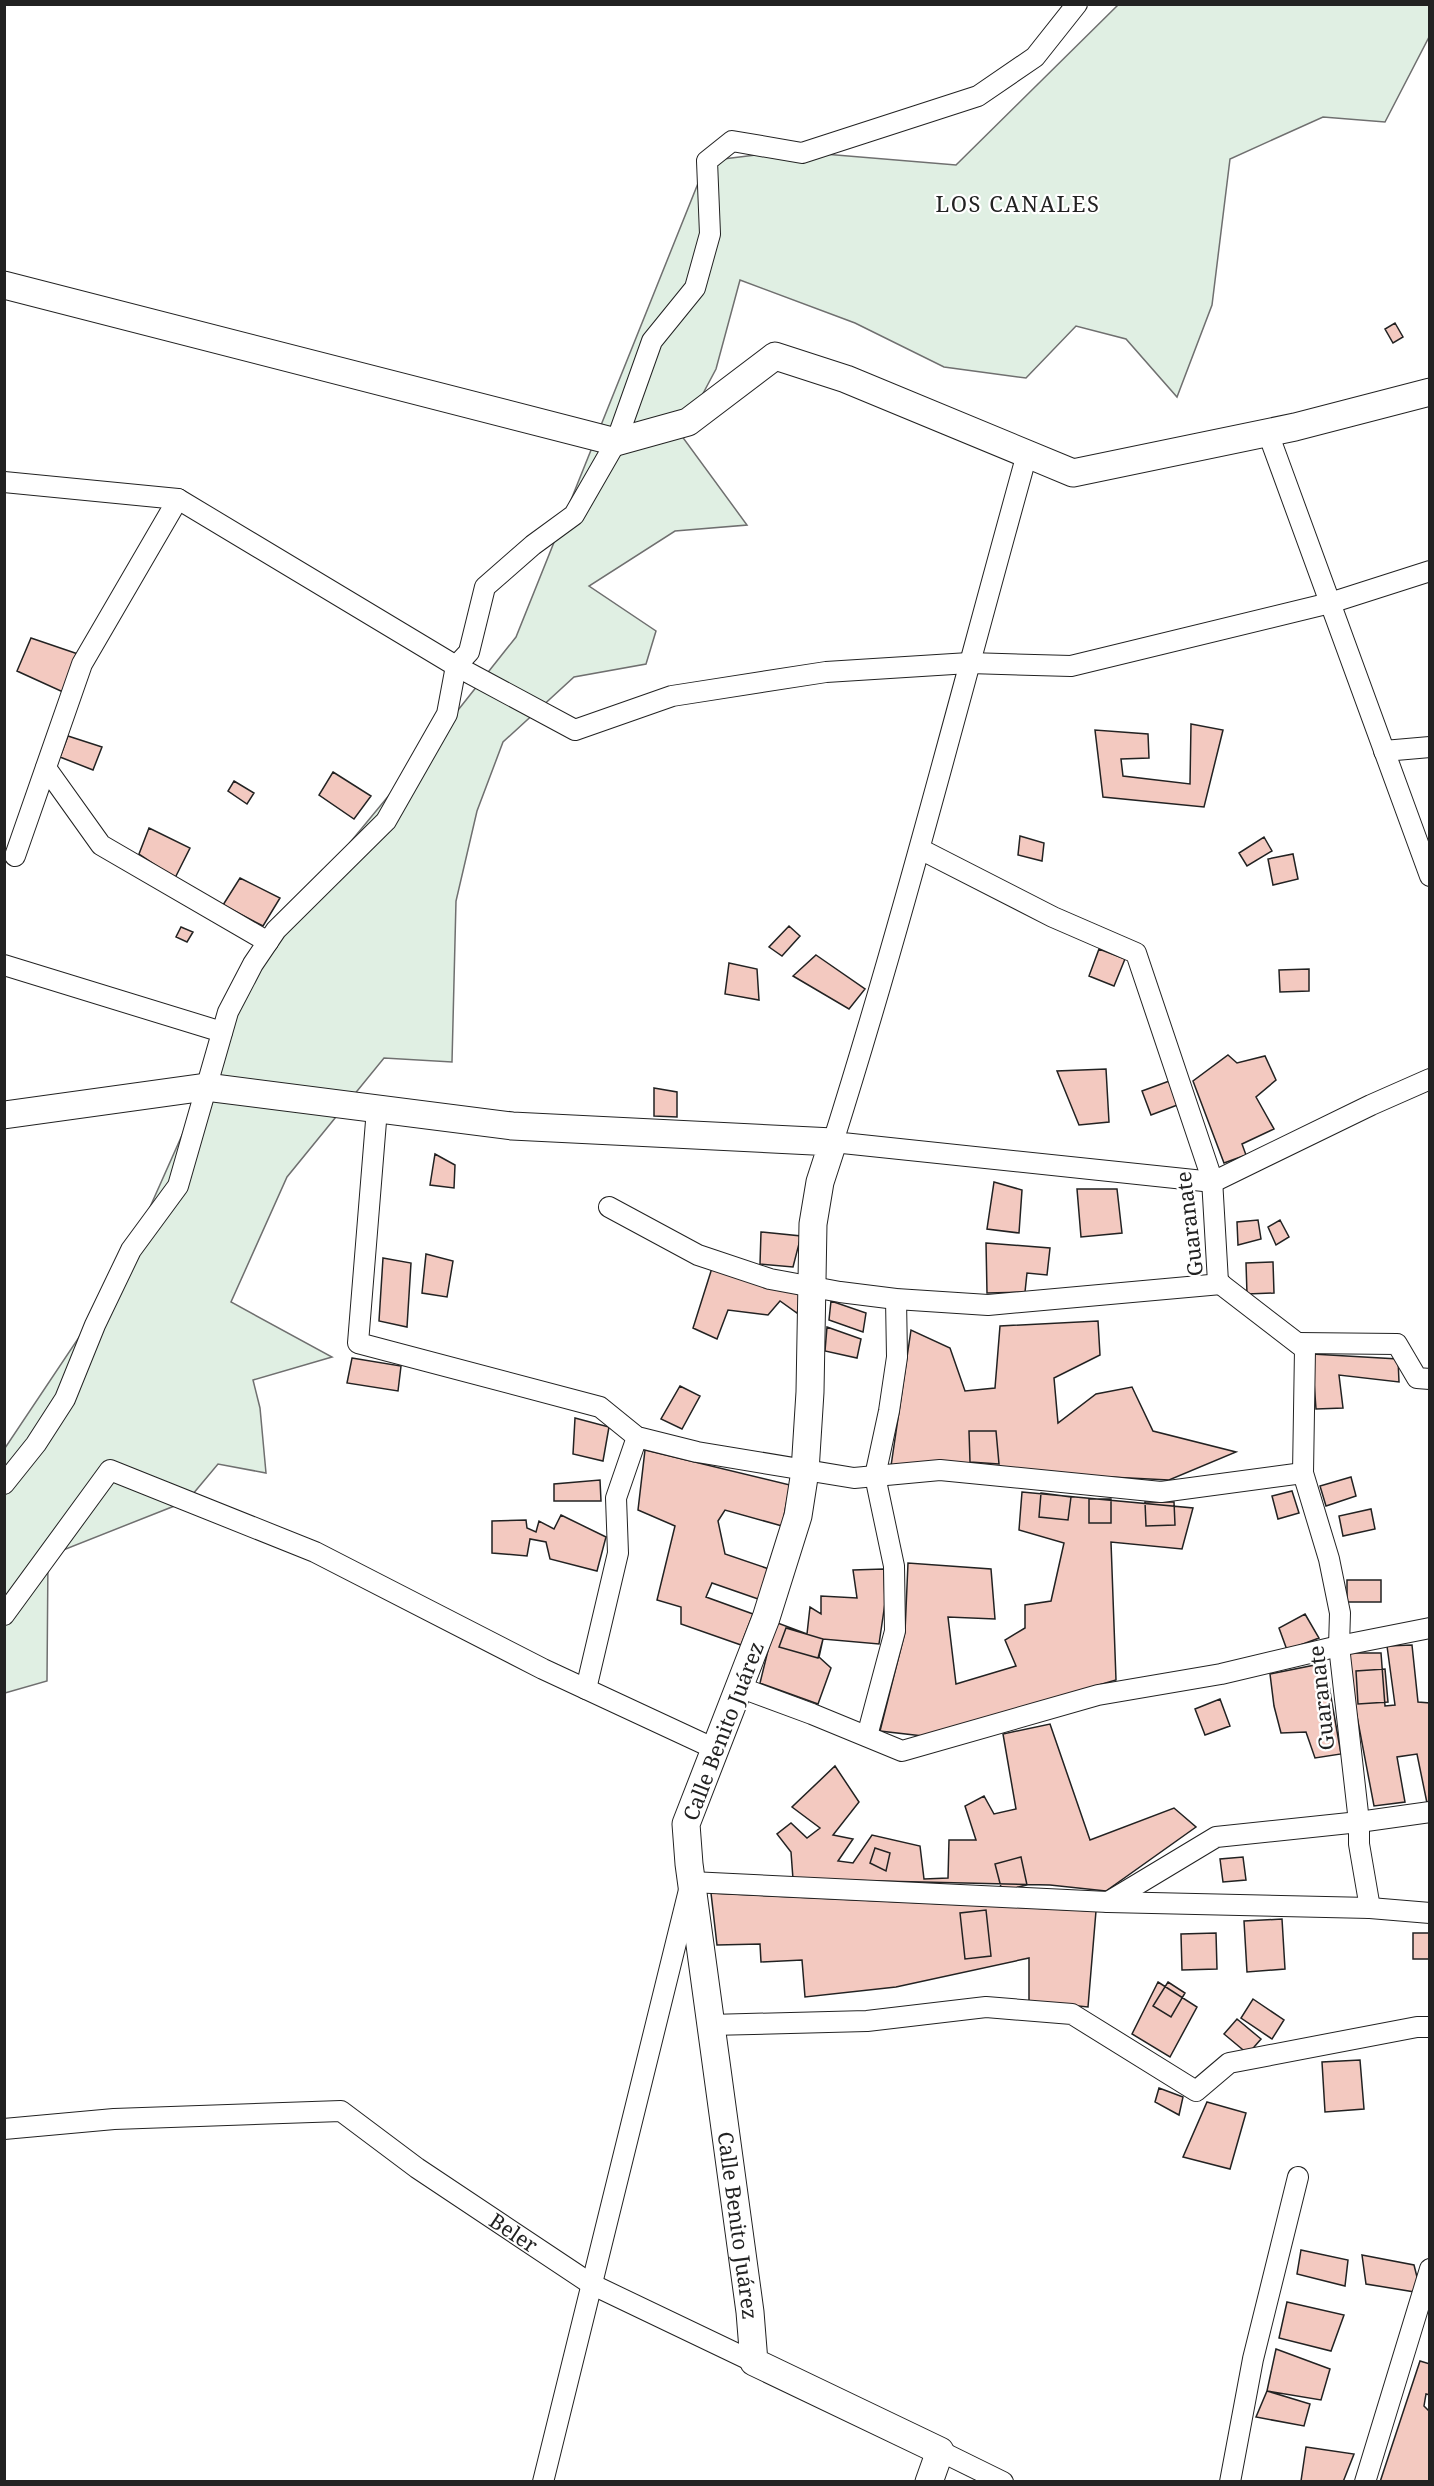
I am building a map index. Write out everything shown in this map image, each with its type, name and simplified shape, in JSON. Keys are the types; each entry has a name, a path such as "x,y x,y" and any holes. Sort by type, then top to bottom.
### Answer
{"main road":[{"path":"4,285 616,441 687,422 775,356 846,379 1073,473 1268,433 1430,392"},
{"path":"4,1115 206,1087 513,1126 833,1142"},
{"name":"Calle Benito Juárez","path":"754,2362 750,2312 691,1882 686,1824 766,1617 798,1516 806,1471 813,1224 820,1182 833,1142"},
{"name":"Beler","path":"754,2362 940,2451"},
{"path":"929,2481 940,2451"}],"street":[{"path":"4,1485 36,1444 65,1400 95,1325 131,1250 178,1186 228,1012 253,964 276,930 386,821 447,714 456,666 469,652 485,587 533,545 574,515 616,441 652,341 695,288 710,234 707,161 732,141 802,153 978,96 1035,57 1077,4"},
{"path":"1268,433 1430,876"},
{"path":"1027,454 920,849 862,1051 833,1142 1213,1182 1371,1105 1430,1079"},
{"path":"4,482 178,500 456,666 575,730 672,696 826,672 969,663 1071,666 1330,603 1430,571"},
{"path":"15,856 82,664 178,500"},
{"path":"1384,751 1430,747"},
{"path":"46,768 101,845 268,942"},
{"name":"Guaranate","path":"920,849 1053,917 1136,953 1213,1182 1218,1282 1305,1349 1303,1473 1329,1559 1340,1612 1339,1646 1359,1822 1359,1844 1370,1908"},
{"path":"4,965 222,1032"},
{"path":"377,1109 358,1343 600,1407 637,1437 697,1452 854,1478 940,1470 1161,1492 1303,1473"},
{"path":"609,1207 698,1255 770,1279 896,1299 988,1305 1221,1284"},
{"path":"867,1736 895,1632 894,1566 875,1476 889,1412 897,1357 896,1299"},
{"path":"1298,1343 1397,1344 1417,1378 1430,1379"},
{"path":"586,1689 618,1553 616,1498 637,1437"},
{"path":"4,1616 110,1470 315,1552 586,1689 715,1749"},
{"path":"739,1687 902,1751 1098,1695 1221,1674 1339,1646 1430,1628"},
{"path":"1107,1902 1216,1837 1430,1812"},
{"path":"543,2481 691,1882 1107,1902 1370,1908 1430,1913"},
{"path":"711,2025 867,2021 986,2007 1072,2014 1196,2091 1229,2063 1417,2027 1430,2027"},
{"name":"Beler","path":"4,2129 114,2119 341,2111 417,2168 591,2284 754,2362"},
{"path":"1230,2481 1253,2359 1298,2177"},
{"path":"1365,2481 1430,2269"},
{"name":"Beler","path":"940,2451 1003,2481"}],"green space":[{"path":"1118,5 1429,5 1429,37 1385,122 1323,117 1230,159 1212,305 1177,397 1126,339 1076,326 1026,378 944,367 855,323 740,280 716,369 681,435 747,525 675,531 589,586 656,631 646,664 574,677 503,742 477,811 456,901 452,1062 384,1058 287,1177 231,1302 332,1357 253,1380 260,1408 266,1473 218,1464 187,1501 48,1556 47,1681 5,1693 5,1448 118,1279 268,942 516,637 707,161 788,151 956,165"}],"building":[{"path":"1395,323 1403,337 1393,343 1385,329"},
{"path":"31,638 78,654 63,692 17,671"},
{"path":"1191,724 1223,730 1204,807 1103,797 1095,730 1148,734 1149,758 1121,759 1123,776 1190,784"},
{"path":"68,736 102,747 93,770 60,757"},
{"path":"333,772 371,796 354,819 319,795"},
{"path":"234,781 254,793 247,804 228,791"},
{"path":"149,828 190,848 175,878 139,854"},
{"path":"1020,836 1044,843 1042,861 1018,855"},
{"path":"1264,837 1272,851 1247,866 1239,853"},
{"path":"1293,854 1298,879 1273,885 1268,859"},
{"path":"240,878 280,898 263,926 223,905"},
{"path":"789,926 800,936 782,956 769,947"},
{"path":"181,927 193,932 187,942 176,937"},
{"path":"1099,949 1125,959 1114,986 1089,976"},
{"path":"816,955 865,989 849,1009 793,976"},
{"path":"729,963 757,969 759,1000 725,994"},
{"path":"1309,969 1309,991 1280,992 1279,970"},
{"path":"1228,1055 1237,1063 1265,1056 1276,1080 1256,1097 1274,1129 1242,1144 1246,1155 1224,1163 1193,1081"},
{"path":"1106,1069 1109,1122 1079,1125 1057,1071"},
{"path":"1172,1080 1180,1104 1151,1115 1142,1091"},
{"path":"654,1088 677,1092 677,1117 654,1116"},
{"path":"435,1154 455,1165 454,1188 430,1185"},
{"path":"994,1182 1022,1190 1019,1233 987,1229"},
{"path":"1077,1189 1117,1189 1122,1233 1081,1237"},
{"path":"1258,1220 1261,1239 1238,1245 1237,1222"},
{"path":"1280,1220 1289,1237 1276,1245 1268,1227"},
{"path":"761,1232 801,1236 793,1267 760,1264"},
{"path":"986,1243 1050,1248 1047,1275 1027,1273 1025,1292 987,1293"},
{"path":"426,1254 453,1261 447,1297 422,1293"},
{"path":"383,1258 411,1263 407,1327 379,1321"},
{"path":"1273,1262 1274,1293 1247,1294 1246,1263"},
{"path":"712,1268 804,1295 797,1313 780,1301 768,1315 728,1310 717,1339 693,1328"},
{"path":"831,1301 866,1313 863,1332 829,1320"},
{"path":"1098,1321 1100,1355 1054,1378 1058,1423 1096,1394 1132,1387 1153,1431 1236,1452 1169,1480 891,1466 911,1330 950,1348 965,1391 995,1388 1000,1326"},
{"path":"827,1327 861,1339 857,1358 825,1351"},
{"path":"1312,1354 1398,1359 1399,1382 1339,1375 1343,1408 1316,1409"},
{"path":"352,1358 401,1366 398,1391 347,1383"},
{"path":"680,1386 700,1396 682,1429 661,1419"},
{"path":"575,1418 609,1427 603,1461 573,1454"},
{"path":"969,1431 996,1431 999,1464 970,1462"},
{"path":"645,1450 790,1485 782,1526 725,1510 718,1521 725,1554 769,1569 761,1600 712,1583 706,1597 753,1614 741,1645 681,1624 681,1607 657,1600 675,1526 638,1510"},
{"path":"1351,1477 1356,1496 1326,1506 1320,1486"},
{"path":"600,1480 601,1501 554,1501 554,1484"},
{"path":"1292,1491 1299,1513 1278,1519 1272,1496"},
{"path":"1022,1492 1193,1508 1182,1549 1111,1542 1116,1680 923,1736 880,1731 905,1632 908,1563 991,1569 995,1619 948,1617 956,1684 1016,1666 1005,1640 1025,1628 1025,1605 1051,1601 1064,1543 1019,1530"},
{"path":"1041,1493 1071,1497 1068,1520 1039,1517"},
{"path":"1089,1499 1111,1499 1111,1523 1089,1523"},
{"path":"1145,1502 1174,1502 1175,1525 1146,1526"},
{"path":"1371,1509 1375,1529 1343,1536 1339,1516"},
{"path":"561,1515 606,1537 597,1571 550,1559 546,1542 530,1539 527,1556 492,1553 492,1521 526,1520 527,1528 536,1532 539,1521 554,1529"},
{"path":"884,1569 885,1603 879,1644 823,1639 819,1657 831,1668 818,1704 760,1683 775,1622 807,1634 810,1607 821,1614 821,1596 857,1598 853,1570"},
{"path":"1347,1580 1381,1580 1381,1602 1347,1602"},
{"path":"1305,1614 1319,1638 1287,1650 1279,1628"},
{"path":"786,1628 823,1639 818,1658 779,1647"},
{"path":"1412,1645 1418,1702 1430,1703 1430,1802 1427,1803 1417,1754 1397,1757 1405,1802 1374,1806 1345,1653 1381,1653 1385,1706 1395,1705 1387,1646"},
{"path":"1325,1663 1341,1754 1315,1758 1306,1732 1281,1733 1274,1706 1270,1674"},
{"path":"1385,1669 1388,1702 1358,1704 1356,1671"},
{"path":"1220,1699 1230,1726 1205,1735 1195,1709"},
{"path":"1050,1724 1090,1840 1174,1808 1196,1827 1106,1891 1050,1885 793,1879 791,1852 777,1834 791,1823 807,1838 820,1828 792,1807 835,1766 859,1802 833,1835 853,1839 838,1861 853,1863 872,1835 920,1846 924,1879 948,1878 949,1840 976,1840 965,1806 984,1796 994,1814 1016,1809 1003,1734"},
{"path":"875,1848 890,1853 886,1871 870,1863"},
{"path":"1021,1857 1027,1885 1002,1891 995,1864"},
{"path":"1243,1857 1246,1880 1223,1882 1220,1859"},
{"path":"711,1893 1096,1911 1088,2007 1029,2001 1029,1958 896,1987 805,1997 802,1960 761,1962 760,1944 717,1945"},
{"path":"986,1910 991,1956 965,1959 960,1913"},
{"path":"1282,1919 1285,1969 1247,1972 1244,1921"},
{"path":"1216,1933 1217,1969 1182,1970 1181,1934"},
{"path":"1413,1933 1430,1933 1430,1959 1413,1959"},
{"path":"1158,1982 1197,2007 1170,2057 1132,2034"},
{"path":"1168,1982 1185,1993 1171,2017 1153,2006"},
{"path":"1253,1999 1284,2020 1272,2039 1241,2018"},
{"path":"1237,2019 1261,2039 1248,2054 1224,2034"},
{"path":"1360,2060 1364,2109 1325,2112 1322,2062"},
{"path":"1159,2088 1183,2097 1179,2115 1155,2102"},
{"path":"1207,2102 1246,2113 1230,2169 1183,2157"},
{"path":"1301,2250 1348,2260 1345,2286 1297,2274"},
{"path":"1362,2255 1414,2265 1421,2293 1366,2284"},
{"path":"1287,2302 1344,2315 1331,2351 1279,2338"},
{"path":"1276,2349 1330,2369 1321,2400 1267,2391"},
{"path":"1420,2361 1430,2364 1430,2395 1426,2394 1424,2406 1430,2412 1430,2482 1380,2482"},
{"path":"1267,2391 1310,2404 1304,2426 1256,2417"},
{"path":"1306,2447 1354,2454 1343,2482 1301,2481"}],"district":[{"name":"LOS CANALES","path":"1018,203"}]}
